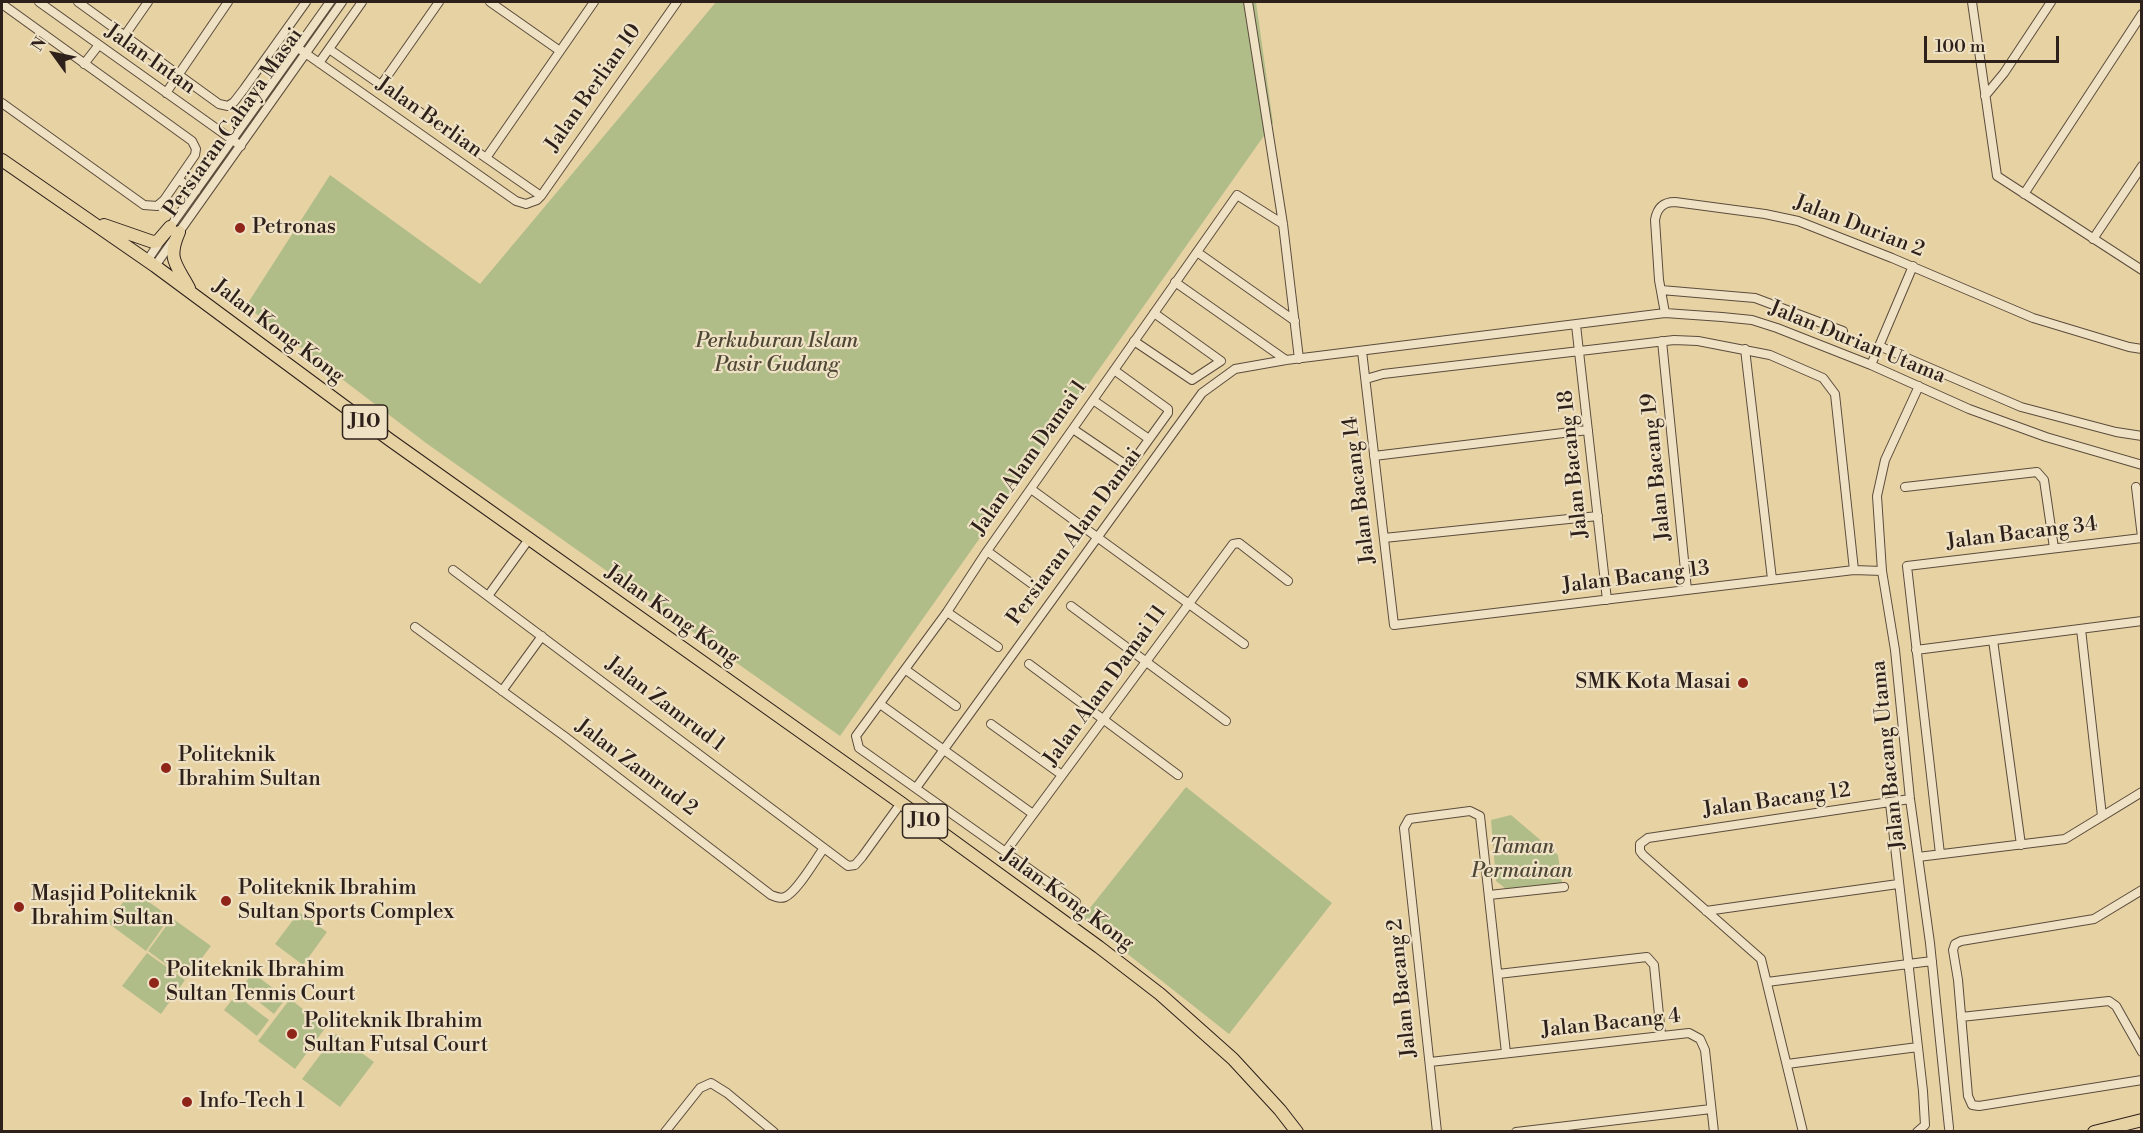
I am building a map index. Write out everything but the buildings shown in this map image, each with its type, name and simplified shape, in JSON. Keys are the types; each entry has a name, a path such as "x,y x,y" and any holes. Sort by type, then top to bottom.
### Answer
{"main road":[{"name":"Jalan Kong Kong","path":"2,160 151,263 390,440 901,803 1099,947 1160,994 1233,1059 1297,1131"},
{"path":"86,218 149,242 158,241 174,230"},
{"path":"174,230 172,255 191,292"},
{"path":"2094,1131 2142,1120"}],"street":[{"name":"Jalan Intan","path":"39,2 242,146"},
{"path":"78,2 219,104 228,106 244,90 306,2"},
{"path":"125,35 148,2"},
{"path":"165,93 228,2"},
{"name":"Persiaran Cahaya Masai","path":"174,230 196,191 330,2"},
{"name":"Persiaran Cahaya Masai","path":"151,263 174,230 242,146 342,2"},
{"path":"320,63 362,2"},
{"path":"381,85 439,2"},
{"path":"489,2 560,51"},
{"path":"486,158 594,2"},
{"name":"Jalan Berlian 10","path":"540,196 677,2"},
{"path":"1248,2 1283,224 1299,359"},
{"path":"1972,2 1995,174 2000,180 2142,270"},
{"path":"1985,96 2051,2"},
{"path":"2,4 192,141 196,149 195,154 164,200 158,206 144,205 2,103"},
{"path":"2024,194 2142,14"},
{"path":"84,64 98,46"},
{"name":"Jalan Berlian","path":"298,48 516,201 530,204 540,196"},
{"path":"329,49 540,196"},
{"path":"2093,239 2142,166"},
{"path":"179,180 196,191"},
{"name":"Jalan Alam Damai 1","path":"916,788 859,748 856,736 947,612 987,551 1237,195 1283,224"},
{"name":"Jalan Durian 2","path":"1665,313 1655,220 1657,211 1668,202 1784,217 1912,266 2033,318 2142,349"},
{"path":"1197,252 1295,321"},
{"path":"1871,365 1912,266"},
{"path":"1175,282 1286,360"},
{"path":"1661,290 1755,298 1843,331"},
{"path":"1134,341 1192,380 1221,361 1154,313"},
{"name":"Jalan Durian Utama","path":"1299,359 1665,313 1752,320 1871,365 1970,409 2046,437 2142,465"},
{"name":"Jalan Bacang 18","path":"1576,325 1607,600"},
{"path":"1366,379 1383,374 1662,341 1698,341 1770,355 1814,373 1830,384 1835,394 1854,570"},
{"name":"Jalan Bacang 19","path":"1662,341 1687,590"},
{"path":"1879,346 2021,407 2116,432 2142,436"},
{"path":"1745,349 1772,579"},
{"name":"Jalan Bacang 14","path":"1362,351 1394,625"},
{"name":"Persiaran Alam Damai","path":"916,788 1202,393 1235,369 1299,359"},
{"path":"1073,429 1129,468 1168,413 1168,409 1114,370"},
{"name":"Jalan Bacang Utama","path":"1919,386 1895,436 1880,478 1877,496 1882,570 1895,650 1910,799 1932,961 1949,1130"},
{"path":"1093,400 1149,439"},
{"path":"1374,456 1588,430"},
{"path":"1905,487 2037,472 2044,480 2054,548"},
{"path":"2136,487 2142,537"},
{"path":"1031,489 1244,644"},
{"path":"1384,538 1598,516"},
{"name":"Jalan Bacang 34","path":"1916,650 1907,566 2142,537"},
{"path":"488,596 530,539"},
{"name":"Jalan Alam Damai 11","path":"1006,851 1235,543 1239,543 1288,581"},
{"path":"987,551 1040,589"},
{"name":"Jalan Zamrud 1","path":"453,570 848,866 855,865 901,803"},
{"name":"Jalan Bacang 13","path":"1394,625 1772,579 1854,570 1882,570"},
{"path":"1071,606 1226,721"},
{"path":"947,612 998,648"},
{"path":"1940,854 1916,650 2142,621"},
{"name":"Jalan Zamrud 2","path":"415,627 771,895 779,898 787,896 794,890 824,848"},
{"path":"2081,629 2102,816"},
{"path":"502,691 542,636"},
{"path":"1993,640 2021,845"},
{"path":"1029,664 1178,775"},
{"path":"906,670 956,706"},
{"path":"880,704 1033,814"},
{"path":"990,724 1062,775"},
{"path":"916,788 1076,902"},
{"path":"1918,857 2065,839 2142,792"},
{"name":"Jalan Bacang 12","path":"1706,911 1641,853 1639,848 1641,841 1910,799"},
{"path":"1890,803 1925,1121 1923,1128 1917,1131"},
{"name":"Jalan Bacang 2","path":"1437,1131 1405,841 1406,821 1412,818 1474,811 1480,816 1489,895"},
{"path":"1706,911 1899,884"},
{"path":"1506,1053 1489,895 1564,887"},
{"path":"2142,890 2094,919 1961,941 1955,944 1953,952 1970,1102 1976,1106 2142,1080"},
{"path":"1706,911 1761,959 1803,1131"},
{"path":"1498,974 1643,957 1652,962 1661,1035"},
{"path":"1767,982 1932,961"},
{"path":"1961,1017 2109,1001 2116,1006 2142,1052"},
{"name":"Jalan Bacang 4","path":"1430,1062 1689,1033 1700,1039 1705,1050 1714,1131"},
{"path":"1787,1064 1918,1047"},
{"path":"665,1131 700,1088 708,1084 717,1086 770,1130"},
{"path":"1516,1131 1711,1109"}],"green space":[{"name":"Perkuburan Islam Pasir Gudang","path":"716,2 1256,2 1273,123 840,736 426,443 246,306 330,175 480,284"},
{"path":"1186,787 1332,903 1229,1034 1082,918"},
{"name":"Taman Permainan","path":"1511,815 1558,855 1562,883 1506,889 1496,881 1491,820"},
{"name":"Politeknik Ibrahim Sultan Tennis Court","path":"132,890 170,917 146,951 108,923"},
{"path":"299,912 327,932 303,965 275,944"},
{"name":"Politeknik Ibrahim Sultan Tennis Court","path":"172,918 211,946 186,979 148,951"},
{"name":"Politeknik Ibrahim Sultan Tennis Court","path":"147,953 185,980 161,1014 122,986"},
{"path":"253,973 286,998 274,1014 241,988"},
{"path":"236,995 269,1020 257,1036 224,1010"},
{"name":"Politeknik Ibrahim Sultan Futsal Court","path":"290,999 326,1027 295,1069 258,1041"},
{"path":"336,1034 374,1062 340,1107 302,1079"}],"place":[{"name":"Petronas","path":"240,228"},
{"name":"SMK Kota Masai","path":"1743,683"},
{"name":"Politeknik Ibrahim Sultan","path":"166,768"},
{"name":"Politeknik Ibrahim Sultan Sports Complex","path":"226,901"},
{"name":"Masjid Politeknik Ibrahim Sultan","path":"19,907"},
{"name":"Politeknik Ibrahim Sultan Tennis Court","path":"154,983"},
{"name":"Politeknik Ibrahim Sultan Futsal Court","path":"292,1034"},
{"name":"Info-Tech 1","path":"187,1102"}]}
